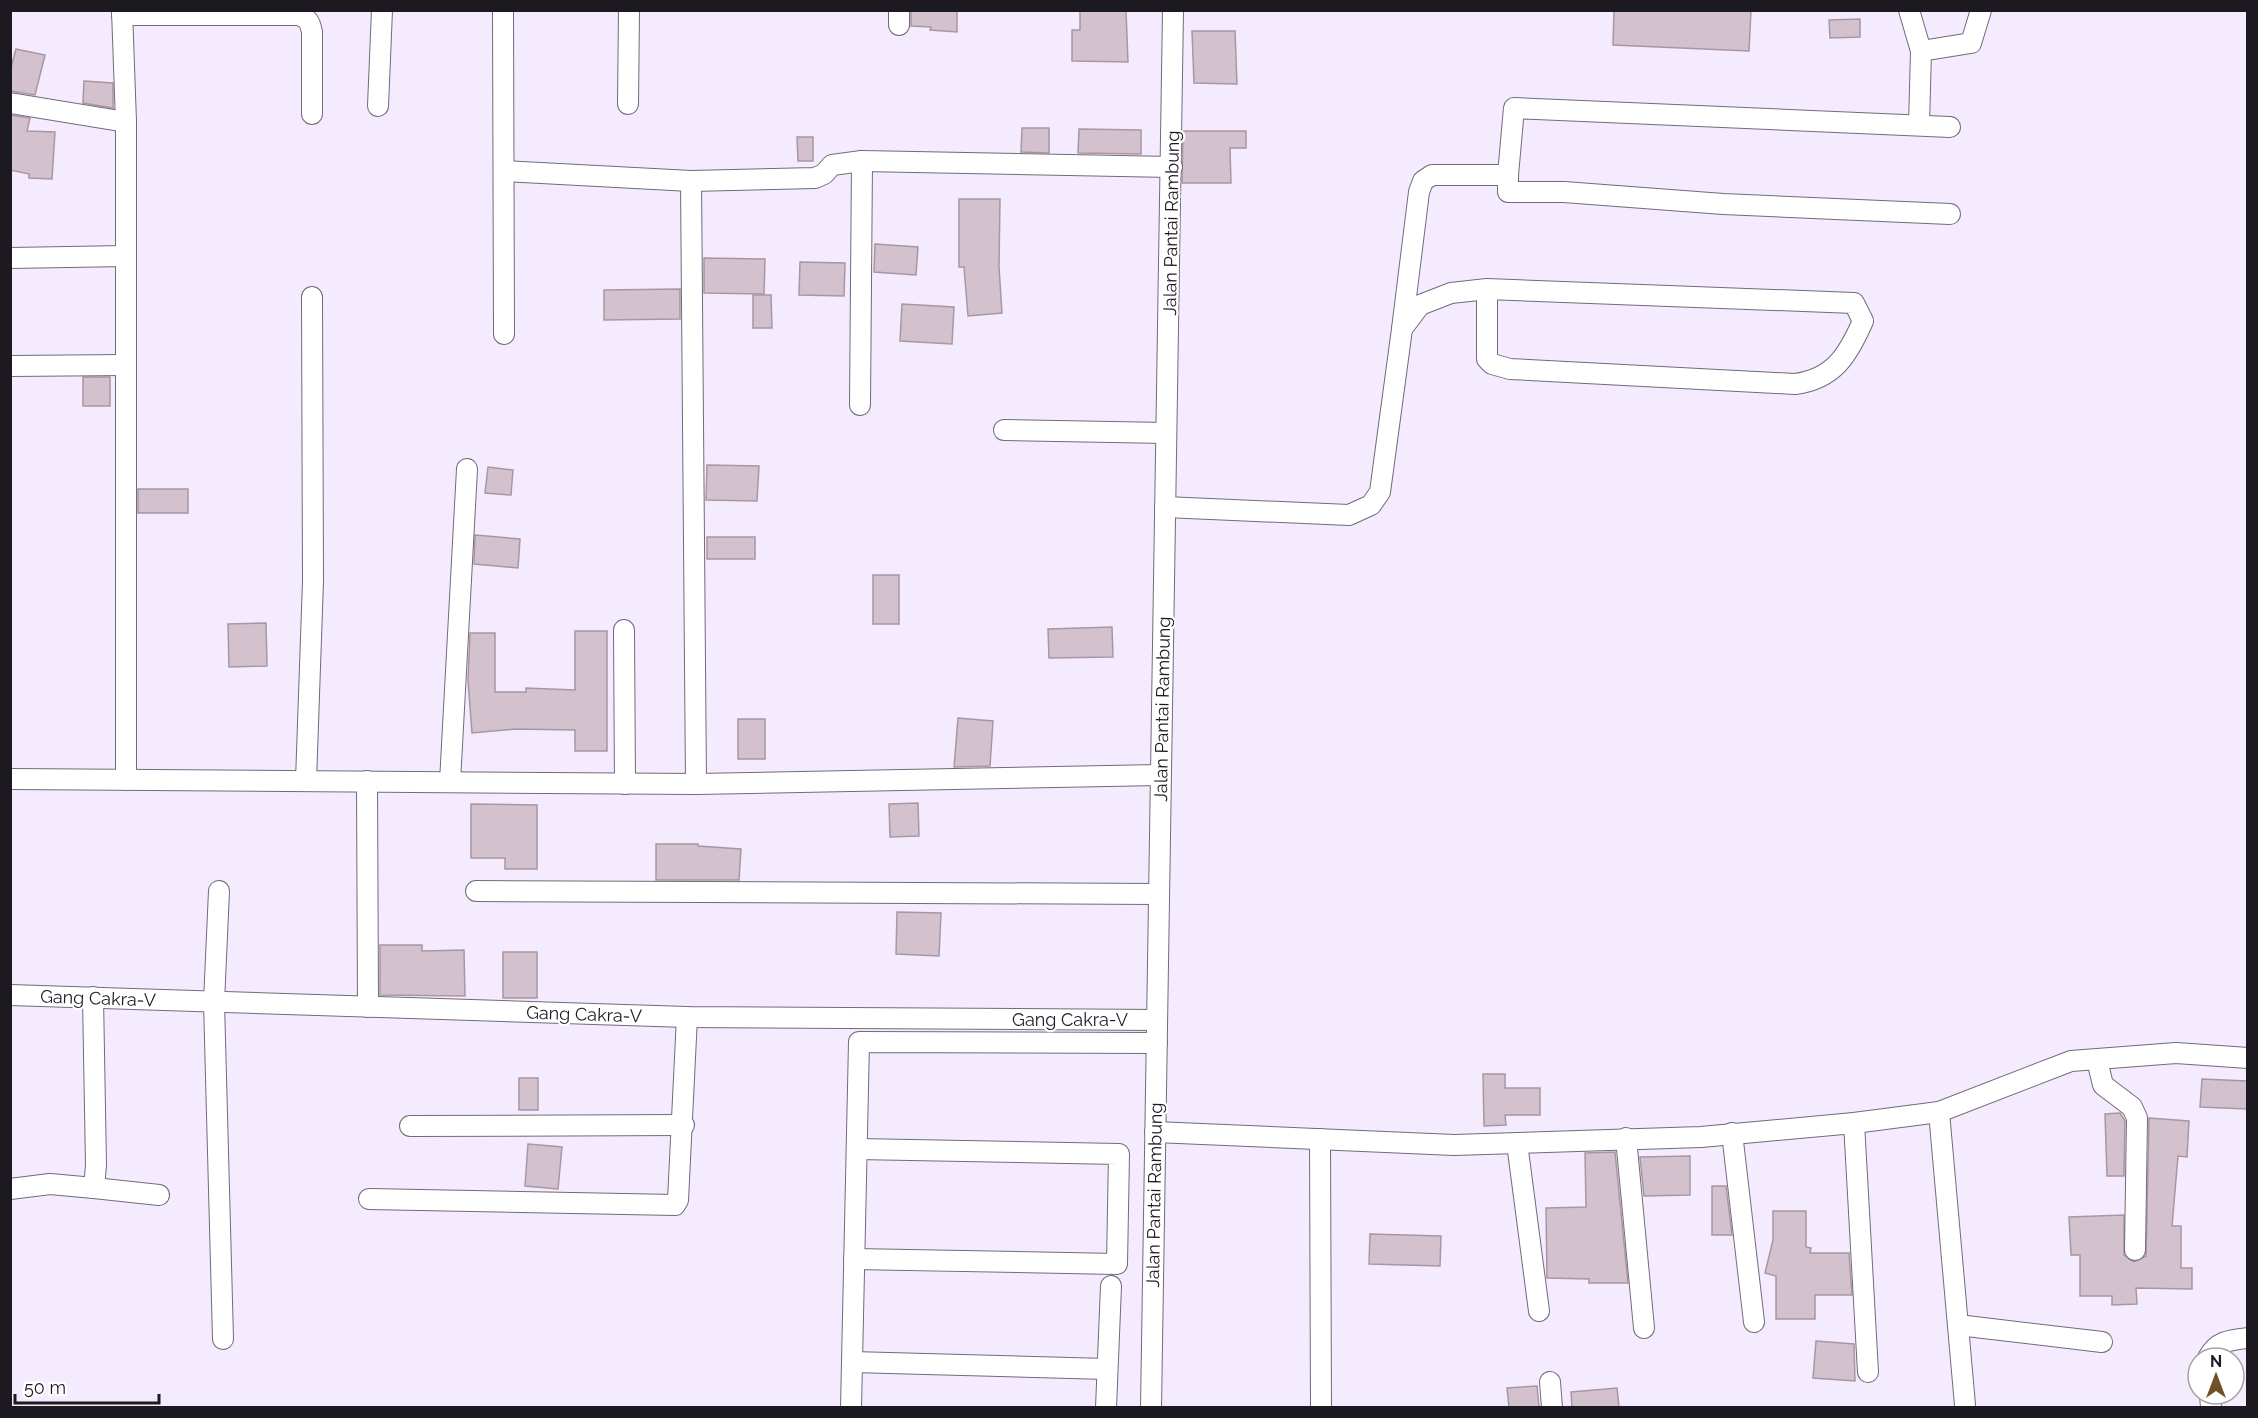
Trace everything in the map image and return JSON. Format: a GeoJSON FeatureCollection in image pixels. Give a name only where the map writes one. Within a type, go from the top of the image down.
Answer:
{"type":"FeatureCollection","features":[{"type":"Feature","properties":{"kind":"street"},"geometry":{"type":"LineString","coordinates":[[378,106],[382,10]]}},
{"type":"Feature","properties":{"kind":"street"},"geometry":{"type":"LineString","coordinates":[[503,10],[506,171],[504,334]]}},
{"type":"Feature","properties":{"kind":"street"},"geometry":{"type":"LineString","coordinates":[[628,104],[629,10]]}},
{"type":"Feature","properties":{"kind":"street","name":"Jalan Pantai Rambung"},"geometry":{"type":"LineString","coordinates":[[1151,1407],[1173,10]]}},
{"type":"Feature","properties":{"kind":"street"},"geometry":{"type":"LineString","coordinates":[[1909,10],[1921,51],[1919,125]]}},
{"type":"Feature","properties":{"kind":"street"},"geometry":{"type":"LineString","coordinates":[[1921,51],[1971,43],[1981,10]]}},
{"type":"Feature","properties":{"kind":"street"},"geometry":{"type":"LineString","coordinates":[[126,780],[126,122],[122,13],[298,15],[304,17],[309,21],[312,32],[312,114]]}},
{"type":"Feature","properties":{"kind":"street"},"geometry":{"type":"LineString","coordinates":[[10,103],[126,122]]}},
{"type":"Feature","properties":{"kind":"street"},"geometry":{"type":"LineString","coordinates":[[1950,127],[1514,108],[1508,175],[1508,192],[1564,192],[1723,204],[1950,214]]}},
{"type":"Feature","properties":{"kind":"street"},"geometry":{"type":"LineString","coordinates":[[506,171],[691,181],[815,178],[824,174],[832,165],[862,161],[1172,167]]}},
{"type":"Feature","properties":{"kind":"street"},"geometry":{"type":"LineString","coordinates":[[860,405],[862,161]]}},
{"type":"Feature","properties":{"kind":"street"},"geometry":{"type":"LineString","coordinates":[[1165,507],[1349,515],[1371,505],[1380,492],[1412,241],[1423,181],[1432,175],[1445,174],[1508,175]]}},
{"type":"Feature","properties":{"kind":"street"},"geometry":{"type":"LineString","coordinates":[[691,181],[696,784]]}},
{"type":"Feature","properties":{"kind":"street"},"geometry":{"type":"LineString","coordinates":[[10,258],[126,256]]}},
{"type":"Feature","properties":{"kind":"street"},"geometry":{"type":"LineString","coordinates":[[1402,329],[1420,305],[1451,293],[1487,289],[1854,303],[1863,321],[1850,349],[1827,374],[1815,382],[1795,384],[1510,369],[1492,364],[1487,359],[1487,289]]}},
{"type":"Feature","properties":{"kind":"street"},"geometry":{"type":"LineString","coordinates":[[306,781],[312,581],[312,297]]}},
{"type":"Feature","properties":{"kind":"street"},"geometry":{"type":"LineString","coordinates":[[10,366],[126,365]]}},
{"type":"Feature","properties":{"kind":"street"},"geometry":{"type":"LineString","coordinates":[[1004,430],[1166,433]]}},
{"type":"Feature","properties":{"kind":"street"},"geometry":{"type":"LineString","coordinates":[[450,782],[467,469]]}},
{"type":"Feature","properties":{"kind":"street"},"geometry":{"type":"LineString","coordinates":[[624,630],[625,784]]}},
{"type":"Feature","properties":{"kind":"street"},"geometry":{"type":"LineString","coordinates":[[10,779],[696,784],[1160,775]]}},
{"type":"Feature","properties":{"kind":"street"},"geometry":{"type":"LineString","coordinates":[[367,782],[368,1007]]}},
{"type":"Feature","properties":{"kind":"street"},"geometry":{"type":"LineString","coordinates":[[219,891],[214,1002],[223,1339]]}},
{"type":"Feature","properties":{"kind":"street"},"geometry":{"type":"LineString","coordinates":[[476,891],[1160,894]]}},
{"type":"Feature","properties":{"kind":"street","name":"Gang Cakra-V"},"geometry":{"type":"LineString","coordinates":[[10,995],[687,1017],[1157,1020]]}},
{"type":"Feature","properties":{"kind":"street"},"geometry":{"type":"LineString","coordinates":[[93,997],[96,1165],[94,1188]]}},
{"type":"Feature","properties":{"kind":"street"},"geometry":{"type":"LineString","coordinates":[[369,1199],[675,1205],[678,1200],[684,1125],[687,1017]]}},
{"type":"Feature","properties":{"kind":"street"},"geometry":{"type":"LineString","coordinates":[[851,1407],[859,1042],[1157,1043]]}},
{"type":"Feature","properties":{"kind":"street"},"geometry":{"type":"LineString","coordinates":[[1155,1132],[1454,1145],[1701,1137],[1854,1123],[1938,1112],[2071,1061],[2176,1053],[2247,1058]]}},
{"type":"Feature","properties":{"kind":"street"},"geometry":{"type":"LineString","coordinates":[[2097,1060],[2103,1085],[2132,1107],[2137,1118],[2135,1250]]}},
{"type":"Feature","properties":{"kind":"street"},"geometry":{"type":"LineString","coordinates":[[1938,1112],[1965,1405]]}},
{"type":"Feature","properties":{"kind":"street"},"geometry":{"type":"LineString","coordinates":[[1854,1123],[1868,1372]]}},
{"type":"Feature","properties":{"kind":"street"},"geometry":{"type":"LineString","coordinates":[[410,1126],[684,1125]]}},
{"type":"Feature","properties":{"kind":"street"},"geometry":{"type":"LineString","coordinates":[[1732,1133],[1754,1322]]}},
{"type":"Feature","properties":{"kind":"street"},"geometry":{"type":"LineString","coordinates":[[1626,1138],[1644,1328]]}},
{"type":"Feature","properties":{"kind":"street"},"geometry":{"type":"LineString","coordinates":[[1320,1139],[1321,1407]]}},
{"type":"Feature","properties":{"kind":"street"},"geometry":{"type":"LineString","coordinates":[[1517,1143],[1539,1311]]}},
{"type":"Feature","properties":{"kind":"street"},"geometry":{"type":"LineString","coordinates":[[854,1258],[1117,1264],[1119,1154],[857,1149]]}},
{"type":"Feature","properties":{"kind":"street"},"geometry":{"type":"LineString","coordinates":[[10,1189],[50,1184],[159,1195]]}},
{"type":"Feature","properties":{"kind":"street"},"geometry":{"type":"LineString","coordinates":[[1106,1407],[1111,1286]]}},
{"type":"Feature","properties":{"kind":"street"},"geometry":{"type":"LineString","coordinates":[[1958,1325],[2102,1342]]}},
{"type":"Feature","properties":{"kind":"street"},"geometry":{"type":"LineString","coordinates":[[2216,1346],[2228,1340],[2247,1338]]}},
{"type":"Feature","properties":{"kind":"street"},"geometry":{"type":"LineString","coordinates":[[852,1362],[1107,1369]]}},
{"type":"Feature","properties":{"kind":"street"},"geometry":{"type":"LineString","coordinates":[[1550,1382],[1552,1407]]}},
{"type":"Feature","properties":{"kind":"building"},"geometry":{"type":"Polygon","coordinates":[[[911,10],[957,10],[957,32],[911,26],[911,10]]]}},
{"type":"Feature","properties":{"kind":"building"},"geometry":{"type":"Polygon","coordinates":[[[1080,10],[1126,10],[1128,62],[1072,61],[1072,30],[1080,30],[1080,10]]]}},
{"type":"Feature","properties":{"kind":"building"},"geometry":{"type":"Polygon","coordinates":[[[1614,10],[1751,10],[1749,51],[1613,45],[1614,10]]]}},
{"type":"Feature","properties":{"kind":"building"},"geometry":{"type":"Polygon","coordinates":[[[1860,19],[1860,37],[1830,38],[1829,20],[1860,19]]]}},
{"type":"Feature","properties":{"kind":"building"},"geometry":{"type":"Polygon","coordinates":[[[1192,31],[1235,31],[1237,84],[1194,83],[1192,31]]]}},
{"type":"Feature","properties":{"kind":"building"},"geometry":{"type":"Polygon","coordinates":[[[16,49],[45,55],[35,95],[10,91],[10,71],[16,49]]]}},
{"type":"Feature","properties":{"kind":"building"},"geometry":{"type":"Polygon","coordinates":[[[84,81],[113,83],[113,108],[83,103],[84,81]]]}},
{"type":"Feature","properties":{"kind":"building"},"geometry":{"type":"Polygon","coordinates":[[[10,115],[30,118],[27,131],[55,132],[52,179],[29,178],[29,174],[10,170],[10,115]]]}},
{"type":"Feature","properties":{"kind":"building"},"geometry":{"type":"Polygon","coordinates":[[[1022,128],[1049,128],[1049,153],[1021,152],[1022,128]]]}},
{"type":"Feature","properties":{"kind":"building"},"geometry":{"type":"Polygon","coordinates":[[[1079,129],[1141,130],[1141,154],[1078,153],[1079,129]]]}},
{"type":"Feature","properties":{"kind":"building"},"geometry":{"type":"Polygon","coordinates":[[[1183,131],[1246,131],[1246,148],[1230,148],[1231,183],[1182,183],[1183,131]]]}},
{"type":"Feature","properties":{"kind":"building"},"geometry":{"type":"Polygon","coordinates":[[[797,137],[813,137],[813,161],[798,161],[797,137]]]}},
{"type":"Feature","properties":{"kind":"building"},"geometry":{"type":"Polygon","coordinates":[[[959,199],[1000,199],[999,267],[1002,313],[968,316],[964,267],[959,267],[959,199]]]}},
{"type":"Feature","properties":{"kind":"building"},"geometry":{"type":"Polygon","coordinates":[[[875,244],[918,247],[916,275],[874,272],[875,244]]]}},
{"type":"Feature","properties":{"kind":"building"},"geometry":{"type":"Polygon","coordinates":[[[704,258],[765,259],[764,294],[704,293],[704,258]]]}},
{"type":"Feature","properties":{"kind":"building"},"geometry":{"type":"Polygon","coordinates":[[[800,262],[845,263],[844,296],[799,295],[800,262]]]}},
{"type":"Feature","properties":{"kind":"building"},"geometry":{"type":"Polygon","coordinates":[[[680,289],[680,319],[604,320],[604,290],[680,289]]]}},
{"type":"Feature","properties":{"kind":"building"},"geometry":{"type":"Polygon","coordinates":[[[753,295],[771,295],[772,328],[753,328],[753,295]]]}},
{"type":"Feature","properties":{"kind":"building"},"geometry":{"type":"Polygon","coordinates":[[[902,304],[954,307],[952,344],[900,341],[902,304]]]}},
{"type":"Feature","properties":{"kind":"building"},"geometry":{"type":"Polygon","coordinates":[[[83,377],[110,377],[110,406],[83,406],[83,377]]]}},
{"type":"Feature","properties":{"kind":"building"},"geometry":{"type":"Polygon","coordinates":[[[707,465],[759,466],[757,501],[706,500],[707,465]]]}},
{"type":"Feature","properties":{"kind":"building"},"geometry":{"type":"Polygon","coordinates":[[[488,467],[513,470],[511,495],[485,493],[488,467]]]}},
{"type":"Feature","properties":{"kind":"building"},"geometry":{"type":"Polygon","coordinates":[[[138,489],[188,489],[188,513],[138,513],[138,489]]]}},
{"type":"Feature","properties":{"kind":"building"},"geometry":{"type":"Polygon","coordinates":[[[475,535],[520,539],[518,568],[474,564],[475,535]]]}},
{"type":"Feature","properties":{"kind":"building"},"geometry":{"type":"Polygon","coordinates":[[[707,537],[755,537],[755,559],[707,559],[707,537]]]}},
{"type":"Feature","properties":{"kind":"building"},"geometry":{"type":"Polygon","coordinates":[[[873,575],[899,575],[899,624],[873,624],[873,575]]]}},
{"type":"Feature","properties":{"kind":"building"},"geometry":{"type":"Polygon","coordinates":[[[266,623],[267,666],[229,667],[228,624],[266,623]]]}},
{"type":"Feature","properties":{"kind":"building"},"geometry":{"type":"Polygon","coordinates":[[[1112,627],[1113,657],[1049,658],[1048,629],[1112,627]]]}},
{"type":"Feature","properties":{"kind":"building"},"geometry":{"type":"Polygon","coordinates":[[[575,631],[607,631],[607,751],[575,751],[575,730],[516,729],[472,733],[468,681],[470,633],[495,633],[495,692],[526,692],[526,688],[575,690],[575,631]]]}},
{"type":"Feature","properties":{"kind":"building"},"geometry":{"type":"Polygon","coordinates":[[[958,718],[993,721],[990,766],[954,767],[958,718]]]}},
{"type":"Feature","properties":{"kind":"building"},"geometry":{"type":"Polygon","coordinates":[[[738,719],[765,719],[765,759],[738,759],[738,719]]]}},
{"type":"Feature","properties":{"kind":"building"},"geometry":{"type":"Polygon","coordinates":[[[918,803],[919,836],[890,837],[889,804],[918,803]]]}},
{"type":"Feature","properties":{"kind":"building"},"geometry":{"type":"Polygon","coordinates":[[[471,804],[537,805],[537,869],[505,869],[505,858],[471,858],[471,804]]]}},
{"type":"Feature","properties":{"kind":"building"},"geometry":{"type":"Polygon","coordinates":[[[656,844],[698,844],[698,846],[741,849],[739,880],[656,880],[656,844]]]}},
{"type":"Feature","properties":{"kind":"building"},"geometry":{"type":"Polygon","coordinates":[[[897,912],[941,913],[939,956],[896,954],[897,912]]]}},
{"type":"Feature","properties":{"kind":"building"},"geometry":{"type":"Polygon","coordinates":[[[380,945],[422,945],[422,951],[464,950],[465,996],[380,995],[380,945]]]}},
{"type":"Feature","properties":{"kind":"building"},"geometry":{"type":"Polygon","coordinates":[[[503,952],[537,952],[537,998],[503,998],[503,952]]]}},
{"type":"Feature","properties":{"kind":"building"},"geometry":{"type":"Polygon","coordinates":[[[1483,1074],[1505,1074],[1505,1088],[1540,1088],[1540,1115],[1505,1115],[1506,1125],[1484,1126],[1483,1074]]]}},
{"type":"Feature","properties":{"kind":"building"},"geometry":{"type":"Polygon","coordinates":[[[519,1078],[538,1078],[538,1110],[519,1110],[519,1078]]]}},
{"type":"Feature","properties":{"kind":"building"},"geometry":{"type":"Polygon","coordinates":[[[2202,1079],[2247,1081],[2247,1109],[2200,1107],[2202,1079]]]}},
{"type":"Feature","properties":{"kind":"building"},"geometry":{"type":"Polygon","coordinates":[[[2120,1113],[2125,1121],[2124,1176],[2107,1176],[2105,1114],[2120,1113]]]}},
{"type":"Feature","properties":{"kind":"building"},"geometry":{"type":"Polygon","coordinates":[[[2149,1118],[2189,1121],[2187,1157],[2178,1156],[2172,1226],[2181,1226],[2181,1268],[2192,1268],[2192,1289],[2136,1288],[2137,1304],[2112,1305],[2112,1296],[2080,1296],[2080,1255],[2071,1255],[2069,1217],[2124,1215],[2124,1255],[2134,1262],[2146,1256],[2149,1118]]]}},
{"type":"Feature","properties":{"kind":"building"},"geometry":{"type":"Polygon","coordinates":[[[528,1144],[562,1147],[558,1189],[525,1186],[528,1144]]]}},
{"type":"Feature","properties":{"kind":"building"},"geometry":{"type":"Polygon","coordinates":[[[1615,1152],[1628,1283],[1589,1283],[1589,1279],[1547,1278],[1546,1208],[1586,1207],[1585,1153],[1615,1152]]]}},
{"type":"Feature","properties":{"kind":"building"},"geometry":{"type":"Polygon","coordinates":[[[1690,1156],[1690,1195],[1644,1196],[1640,1157],[1690,1156]]]}},
{"type":"Feature","properties":{"kind":"building"},"geometry":{"type":"Polygon","coordinates":[[[1712,1186],[1726,1186],[1732,1235],[1712,1235],[1712,1186]]]}},
{"type":"Feature","properties":{"kind":"building"},"geometry":{"type":"Polygon","coordinates":[[[1773,1211],[1806,1211],[1806,1247],[1811,1248],[1810,1253],[1849,1253],[1852,1295],[1815,1295],[1815,1319],[1776,1319],[1776,1276],[1765,1273],[1773,1240],[1773,1211]]]}},
{"type":"Feature","properties":{"kind":"building"},"geometry":{"type":"Polygon","coordinates":[[[1370,1234],[1441,1236],[1440,1266],[1369,1264],[1370,1234]]]}},
{"type":"Feature","properties":{"kind":"building"},"geometry":{"type":"Polygon","coordinates":[[[1816,1341],[1854,1344],[1855,1381],[1813,1378],[1816,1341]]]}},
{"type":"Feature","properties":{"kind":"building"},"geometry":{"type":"Polygon","coordinates":[[[1537,1386],[1539,1407],[1509,1407],[1507,1388],[1537,1386]]]}},
{"type":"Feature","properties":{"kind":"building"},"geometry":{"type":"Polygon","coordinates":[[[1617,1388],[1619,1407],[1572,1407],[1571,1392],[1617,1388]]]}}]}
